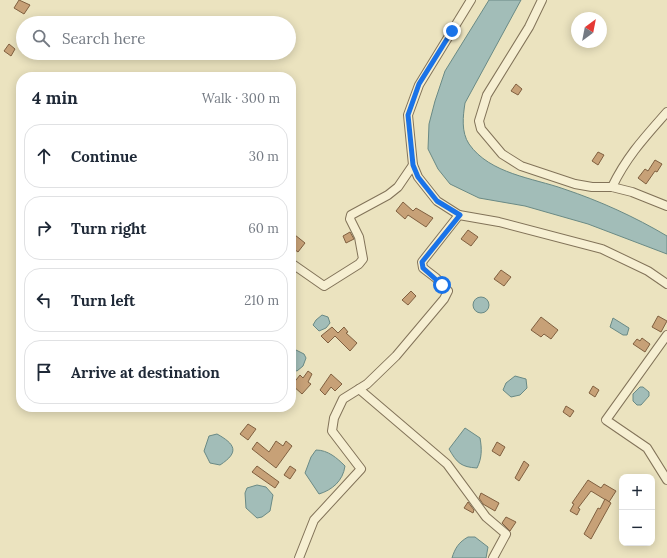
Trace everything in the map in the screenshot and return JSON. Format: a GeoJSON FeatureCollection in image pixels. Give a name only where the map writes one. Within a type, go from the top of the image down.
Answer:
{"type":"FeatureCollection","features":[{"type":"Feature","properties":{"kind":"street"},"geometry":{"type":"LineString","coordinates":[[471,0],[419,84],[408,115],[413,165],[418,177],[437,201],[460,215],[499,222],[602,249],[648,271],[667,284]]}},
{"type":"Feature","properties":{"kind":"street"},"geometry":{"type":"LineString","coordinates":[[542,0],[529,27],[488,95],[479,121],[482,129],[502,154],[521,166],[575,184],[612,188],[639,194],[667,206]]}},
{"type":"Feature","properties":{"kind":"street"},"geometry":{"type":"LineString","coordinates":[[612,188],[621,169],[634,149],[667,112]]}},
{"type":"Feature","properties":{"kind":"street"},"geometry":{"type":"LineString","coordinates":[[296,266],[324,286],[359,264],[363,259],[359,237],[350,218],[351,215],[398,187],[413,165]]}},
{"type":"Feature","properties":{"kind":"street"},"geometry":{"type":"LineString","coordinates":[[299,558],[314,520],[361,469],[332,431],[334,418],[343,399],[367,384],[396,356],[444,299],[448,291],[436,278],[423,268],[422,262],[460,215]]}},
{"type":"Feature","properties":{"kind":"street"},"geometry":{"type":"LineString","coordinates":[[667,335],[606,420],[647,448],[667,480]]}},
{"type":"Feature","properties":{"kind":"street"},"geometry":{"type":"LineString","coordinates":[[359,389],[448,464],[486,517],[506,534],[493,558]]}},
{"type":"Feature","properties":{"kind":"water"},"geometry":{"type":"Polygon","coordinates":[[[489,0],[521,0],[465,103],[463,119],[466,139],[469,144],[478,154],[500,169],[591,199],[655,229],[667,236],[667,254],[588,224],[525,206],[479,198],[450,184],[438,169],[428,149],[429,124],[435,101],[445,71],[489,0]]]}},
{"type":"Feature","properties":{"kind":"water"},"geometry":{"type":"Polygon","coordinates":[[[481,297],[487,299],[489,305],[487,311],[481,313],[475,311],[473,305],[475,299],[481,297]]]}},
{"type":"Feature","properties":{"kind":"water"},"geometry":{"type":"Polygon","coordinates":[[[322,315],[328,317],[330,323],[326,328],[319,331],[313,325],[322,315]]]}},
{"type":"Feature","properties":{"kind":"water"},"geometry":{"type":"Polygon","coordinates":[[[613,318],[629,328],[627,335],[623,335],[610,327],[613,318]]]}},
{"type":"Feature","properties":{"kind":"water"},"geometry":{"type":"Polygon","coordinates":[[[296,350],[304,354],[306,358],[303,366],[297,371],[296,350]]]}},
{"type":"Feature","properties":{"kind":"water"},"geometry":{"type":"Polygon","coordinates":[[[515,376],[526,379],[527,388],[520,395],[511,397],[503,390],[506,383],[515,376]]]}},
{"type":"Feature","properties":{"kind":"water"},"geometry":{"type":"Polygon","coordinates":[[[640,387],[643,387],[649,392],[649,396],[641,405],[637,405],[633,401],[633,394],[640,387]]]}},
{"type":"Feature","properties":{"kind":"water"},"geometry":{"type":"Polygon","coordinates":[[[465,428],[480,438],[481,453],[477,468],[467,467],[457,461],[449,449],[465,428]]]}},
{"type":"Feature","properties":{"kind":"water"},"geometry":{"type":"Polygon","coordinates":[[[217,434],[228,441],[233,448],[233,452],[230,456],[220,465],[210,463],[204,451],[209,436],[217,434]]]}},
{"type":"Feature","properties":{"kind":"water"},"geometry":{"type":"Polygon","coordinates":[[[316,450],[328,453],[345,466],[342,476],[336,484],[319,494],[305,473],[311,457],[316,450]]]}},
{"type":"Feature","properties":{"kind":"water"},"geometry":{"type":"Polygon","coordinates":[[[257,485],[266,487],[273,495],[270,511],[262,517],[257,518],[246,508],[245,493],[247,488],[257,485]]]}},
{"type":"Feature","properties":{"kind":"water"},"geometry":{"type":"Polygon","coordinates":[[[468,537],[475,537],[488,547],[486,558],[452,558],[454,551],[462,541],[468,537]]]}},
{"type":"Feature","properties":{"kind":"building"},"geometry":{"type":"Polygon","coordinates":[[[19,0],[30,5],[24,14],[14,8],[19,0]]]}},
{"type":"Feature","properties":{"kind":"building"},"geometry":{"type":"Polygon","coordinates":[[[9,44],[15,49],[11,56],[4,51],[9,44]]]}},
{"type":"Feature","properties":{"kind":"building"},"geometry":{"type":"Polygon","coordinates":[[[516,84],[522,89],[518,95],[511,91],[516,84]]]}},
{"type":"Feature","properties":{"kind":"building"},"geometry":{"type":"Polygon","coordinates":[[[598,152],[604,155],[598,165],[592,161],[598,152]]]}},
{"type":"Feature","properties":{"kind":"building"},"geometry":{"type":"Polygon","coordinates":[[[655,160],[662,164],[646,184],[638,178],[645,169],[648,171],[655,160]]]}},
{"type":"Feature","properties":{"kind":"building"},"geometry":{"type":"Polygon","coordinates":[[[403,202],[413,211],[416,208],[433,218],[426,227],[408,215],[405,219],[396,211],[403,202]]]}},
{"type":"Feature","properties":{"kind":"building"},"geometry":{"type":"Polygon","coordinates":[[[468,230],[478,237],[471,246],[461,239],[468,230]]]}},
{"type":"Feature","properties":{"kind":"building"},"geometry":{"type":"Polygon","coordinates":[[[350,232],[354,239],[346,243],[343,236],[350,232]]]}},
{"type":"Feature","properties":{"kind":"building"},"geometry":{"type":"Polygon","coordinates":[[[296,236],[305,243],[298,252],[296,251],[296,236]]]}},
{"type":"Feature","properties":{"kind":"building"},"geometry":{"type":"Polygon","coordinates":[[[501,270],[511,277],[504,286],[494,279],[501,270]]]}},
{"type":"Feature","properties":{"kind":"building"},"geometry":{"type":"Polygon","coordinates":[[[411,291],[416,296],[408,305],[402,300],[411,291]]]}},
{"type":"Feature","properties":{"kind":"building"},"geometry":{"type":"Polygon","coordinates":[[[658,316],[667,321],[661,332],[652,327],[658,316]]]}},
{"type":"Feature","properties":{"kind":"building"},"geometry":{"type":"Polygon","coordinates":[[[541,317],[558,330],[551,339],[544,334],[541,337],[531,330],[541,317]]]}},
{"type":"Feature","properties":{"kind":"building"},"geometry":{"type":"Polygon","coordinates":[[[332,327],[338,333],[344,327],[348,332],[346,333],[357,343],[350,351],[335,336],[328,343],[321,336],[332,327]]]}},
{"type":"Feature","properties":{"kind":"building"},"geometry":{"type":"Polygon","coordinates":[[[642,338],[650,344],[645,352],[633,344],[637,339],[640,341],[642,338]]]}},
{"type":"Feature","properties":{"kind":"building"},"geometry":{"type":"Polygon","coordinates":[[[308,371],[312,374],[308,382],[311,384],[302,394],[296,389],[296,380],[300,375],[303,378],[308,371]]]}},
{"type":"Feature","properties":{"kind":"building"},"geometry":{"type":"Polygon","coordinates":[[[331,374],[342,384],[335,391],[331,387],[325,395],[320,390],[331,374]]]}},
{"type":"Feature","properties":{"kind":"building"},"geometry":{"type":"Polygon","coordinates":[[[593,386],[599,390],[595,397],[589,393],[593,386]]]}},
{"type":"Feature","properties":{"kind":"building"},"geometry":{"type":"Polygon","coordinates":[[[566,406],[574,411],[570,417],[563,412],[566,406]]]}},
{"type":"Feature","properties":{"kind":"building"},"geometry":{"type":"Polygon","coordinates":[[[248,424],[256,429],[248,440],[240,434],[248,424]]]}},
{"type":"Feature","properties":{"kind":"building"},"geometry":{"type":"Polygon","coordinates":[[[276,441],[283,446],[286,441],[292,446],[276,468],[252,449],[257,442],[269,452],[276,441]]]}},
{"type":"Feature","properties":{"kind":"building"},"geometry":{"type":"Polygon","coordinates":[[[497,442],[505,447],[500,456],[492,451],[497,442]]]}},
{"type":"Feature","properties":{"kind":"building"},"geometry":{"type":"Polygon","coordinates":[[[524,461],[529,465],[519,481],[515,478],[524,461]]]}},
{"type":"Feature","properties":{"kind":"building"},"geometry":{"type":"Polygon","coordinates":[[[257,466],[279,482],[275,488],[252,472],[257,466]]]}},
{"type":"Feature","properties":{"kind":"building"},"geometry":{"type":"Polygon","coordinates":[[[290,466],[296,470],[290,479],[284,475],[290,466]]]}},
{"type":"Feature","properties":{"kind":"building"},"geometry":{"type":"Polygon","coordinates":[[[588,480],[601,488],[604,484],[616,491],[609,502],[591,491],[578,508],[580,509],[577,515],[570,511],[574,504],[572,503],[588,480]]]}},
{"type":"Feature","properties":{"kind":"building"},"geometry":{"type":"Polygon","coordinates":[[[481,493],[499,503],[495,511],[483,504],[479,498],[481,493]]]}},
{"type":"Feature","properties":{"kind":"building"},"geometry":{"type":"Polygon","coordinates":[[[605,499],[611,503],[591,539],[584,534],[598,508],[600,509],[605,499]]]}},
{"type":"Feature","properties":{"kind":"building"},"geometry":{"type":"Polygon","coordinates":[[[468,502],[474,510],[473,513],[464,508],[468,502]]]}},
{"type":"Feature","properties":{"kind":"building"},"geometry":{"type":"Polygon","coordinates":[[[506,517],[516,522],[510,531],[502,523],[506,517]]]}},
{"type":"Feature","properties":{"kind":"route"},"geometry":{"type":"LineString","coordinates":[[442,285],[436,278],[423,268],[422,262],[460,215],[437,201],[418,177],[413,165],[408,115],[419,84],[452,31]]}}]}
